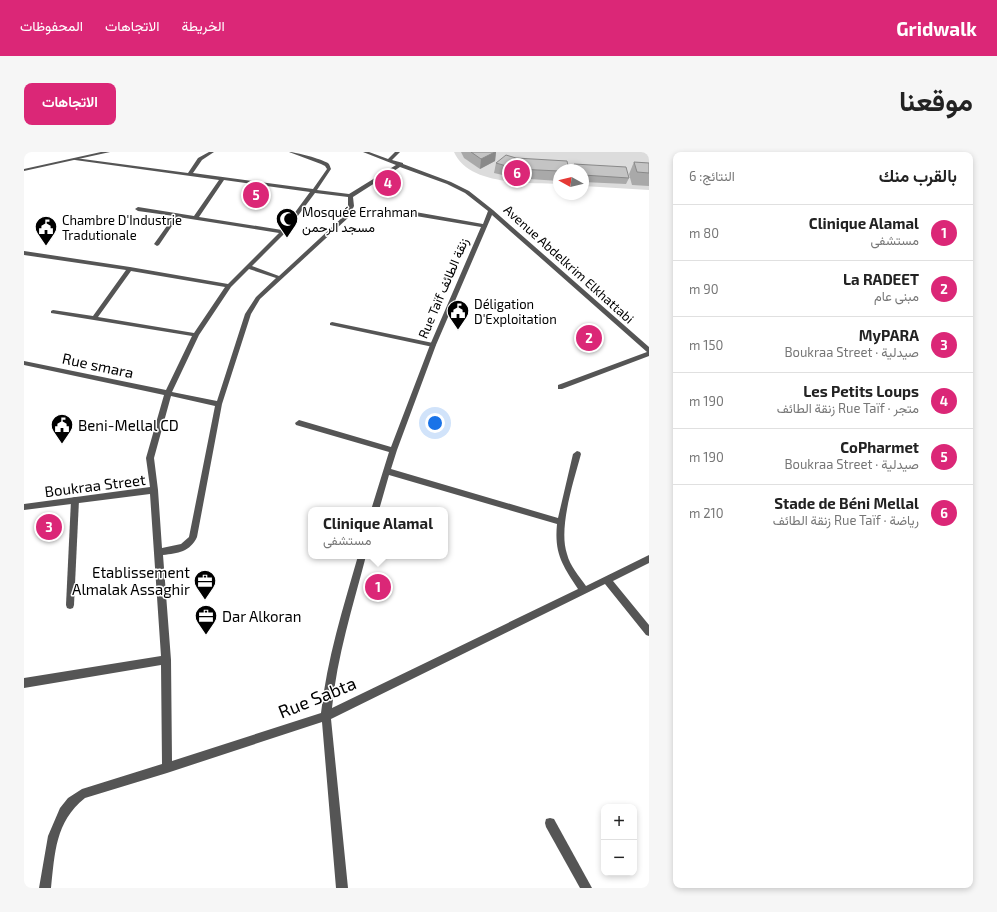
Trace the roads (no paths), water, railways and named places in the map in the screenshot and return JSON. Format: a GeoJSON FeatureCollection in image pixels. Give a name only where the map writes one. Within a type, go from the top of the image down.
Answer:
{"type":"FeatureCollection","features":[{"type":"Feature","properties":{"kind":"street"},"geometry":{"type":"LineString","coordinates":[[24,170],[108,152]]}},
{"type":"Feature","properties":{"kind":"street"},"geometry":{"type":"LineString","coordinates":[[189,175],[200,159],[212,152]]}},
{"type":"Feature","properties":{"kind":"street","name":"Boukraa Street"},"geometry":{"type":"LineString","coordinates":[[24,507],[154,490],[150,458],[168,393],[196,335],[229,286],[283,232],[314,191],[329,167],[323,162],[294,152]]}},
{"type":"Feature","properties":{"kind":"street"},"geometry":{"type":"LineString","coordinates":[[365,152],[400,164],[459,188],[491,211]]}},
{"type":"Feature","properties":{"kind":"street"},"geometry":{"type":"LineString","coordinates":[[389,160],[398,152]]}},
{"type":"Feature","properties":{"kind":"street"},"geometry":{"type":"LineString","coordinates":[[75,159],[350,196],[400,164]]}},
{"type":"Feature","properties":{"kind":"street"},"geometry":{"type":"LineString","coordinates":[[196,218],[222,179]]}},
{"type":"Feature","properties":{"kind":"street"},"geometry":{"type":"LineString","coordinates":[[160,552],[181,547],[191,542],[197,525],[219,404],[248,314],[258,298],[347,216],[351,206],[350,196]]}},
{"type":"Feature","properties":{"kind":"street"},"geometry":{"type":"LineString","coordinates":[[138,209],[283,232]]}},
{"type":"Feature","properties":{"kind":"street","name":"Rue Taïf زنقة الطائف"},"geometry":{"type":"LineString","coordinates":[[376,507],[393,450],[433,345],[491,211]]}},
{"type":"Feature","properties":{"kind":"street","name":"Avenue Abdelkrim Elkhattabi"},"geometry":{"type":"LineString","coordinates":[[491,211],[649,352]]}},
{"type":"Feature","properties":{"kind":"street"},"geometry":{"type":"LineString","coordinates":[[404,212],[484,226]]}},
{"type":"Feature","properties":{"kind":"street"},"geometry":{"type":"LineString","coordinates":[[157,244],[177,215]]}},
{"type":"Feature","properties":{"kind":"street"},"geometry":{"type":"LineString","coordinates":[[24,253],[229,286]]}},
{"type":"Feature","properties":{"kind":"street"},"geometry":{"type":"LineString","coordinates":[[248,267],[280,278]]}},
{"type":"Feature","properties":{"kind":"street"},"geometry":{"type":"LineString","coordinates":[[94,319],[130,269]]}},
{"type":"Feature","properties":{"kind":"street"},"geometry":{"type":"LineString","coordinates":[[53,312],[196,335]]}},
{"type":"Feature","properties":{"kind":"street"},"geometry":{"type":"LineString","coordinates":[[332,324],[433,345]]}},
{"type":"Feature","properties":{"kind":"street"},"geometry":{"type":"LineString","coordinates":[[560,387],[649,352]]}},
{"type":"Feature","properties":{"kind":"street","name":"Rue smara"},"geometry":{"type":"LineString","coordinates":[[24,363],[219,404]]}},
{"type":"Feature","properties":{"kind":"street"},"geometry":{"type":"LineString","coordinates":[[299,423],[393,450]]}},
{"type":"Feature","properties":{"kind":"street"},"geometry":{"type":"LineString","coordinates":[[577,454],[561,522],[562,551],[569,568],[584,590]]}},
{"type":"Feature","properties":{"kind":"street"},"geometry":{"type":"LineString","coordinates":[[386,471],[561,522]]}},
{"type":"Feature","properties":{"kind":"street"},"geometry":{"type":"LineString","coordinates":[[154,490],[160,552],[166,660],[167,768]]}},
{"type":"Feature","properties":{"kind":"street"},"geometry":{"type":"LineString","coordinates":[[70,605],[75,500]]}},
{"type":"Feature","properties":{"kind":"street"},"geometry":{"type":"LineString","coordinates":[[342,888],[326,716],[329,687],[336,651],[361,559]]}},
{"type":"Feature","properties":{"kind":"street","name":"Rue Sabta"},"geometry":{"type":"LineString","coordinates":[[46,888],[51,847],[56,828],[65,809],[73,800],[91,790],[167,768],[326,716],[649,559]]}},
{"type":"Feature","properties":{"kind":"street"},"geometry":{"type":"LineString","coordinates":[[606,579],[649,632]]}},
{"type":"Feature","properties":{"kind":"street"},"geometry":{"type":"LineString","coordinates":[[25,684],[166,660]]}},
{"type":"Feature","properties":{"kind":"street"},"geometry":{"type":"LineString","coordinates":[[550,823],[586,888]]}},
{"type":"Feature","properties":{"kind":"place","name":"Stade de Béni Mellal"},"geometry":{"type":"Point","coordinates":[517,173]}},
{"type":"Feature","properties":{"kind":"place","name":"Les Petits Loups"},"geometry":{"type":"Point","coordinates":[388,183]}},
{"type":"Feature","properties":{"kind":"place","name":"CoPharmet"},"geometry":{"type":"Point","coordinates":[256,195]}},
{"type":"Feature","properties":{"kind":"place","name":"Mosquée Errahman مسجد الرحمن"},"geometry":{"type":"Point","coordinates":[287,238]}},
{"type":"Feature","properties":{"kind":"place","name":"Chambre D'Industrie Tradutionale"},"geometry":{"type":"Point","coordinates":[46,246]}},
{"type":"Feature","properties":{"kind":"place","name":"Déligation D'Exploitation"},"geometry":{"type":"Point","coordinates":[458,330]}},
{"type":"Feature","properties":{"kind":"place","name":"La RADEET"},"geometry":{"type":"Point","coordinates":[589,338]}},
{"type":"Feature","properties":{"kind":"place","name":"Beni-Mellal CD"},"geometry":{"type":"Point","coordinates":[62,444]}},
{"type":"Feature","properties":{"kind":"place","name":"MyPARA"},"geometry":{"type":"Point","coordinates":[49,527]}},
{"type":"Feature","properties":{"kind":"place","name":"Clinique Alamal"},"geometry":{"type":"Point","coordinates":[378,587]}},
{"type":"Feature","properties":{"kind":"place","name":"Etablissement Almalak Assaghir"},"geometry":{"type":"Point","coordinates":[205,600]}},
{"type":"Feature","properties":{"kind":"place","name":"Dar Alkoran"},"geometry":{"type":"Point","coordinates":[206,636]}}]}
